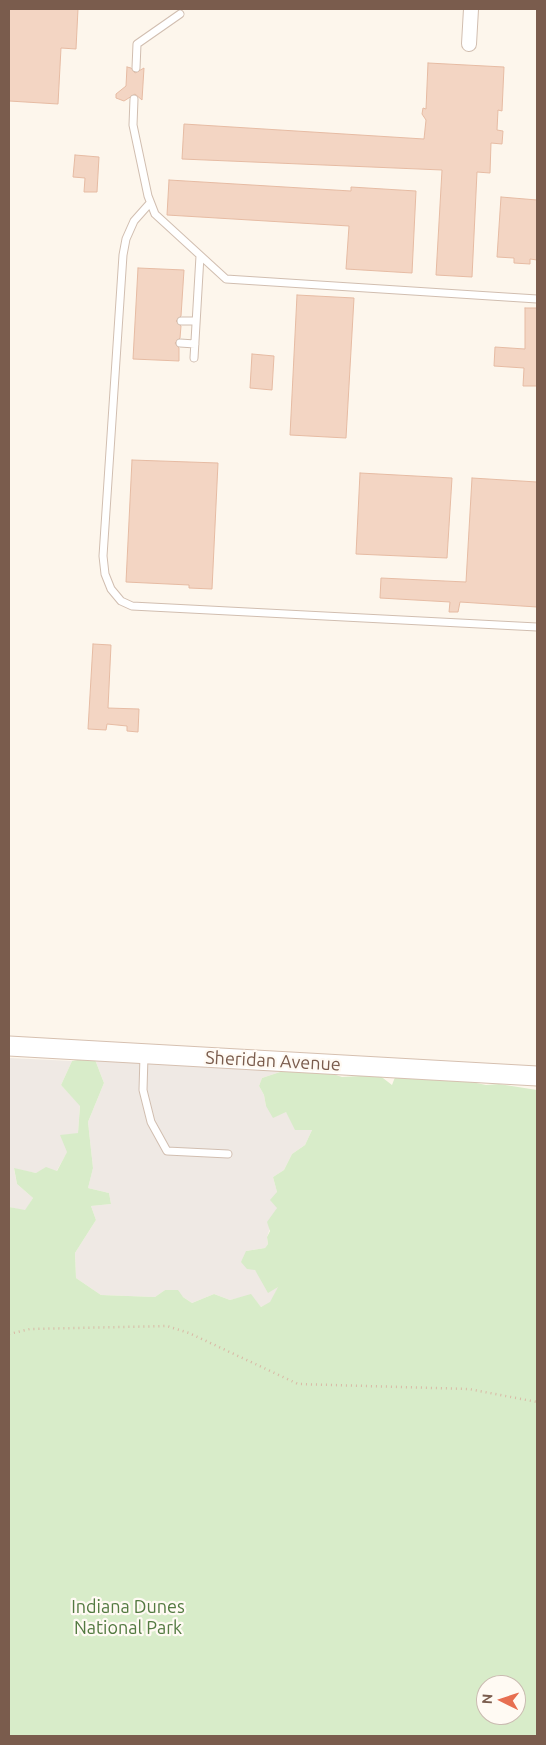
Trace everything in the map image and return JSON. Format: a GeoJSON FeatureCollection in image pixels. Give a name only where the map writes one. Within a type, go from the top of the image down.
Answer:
{"type":"FeatureCollection","features":[{"type":"Feature","properties":{"kind":"street"},"geometry":{"type":"LineString","coordinates":[[469,44],[471,9]]}},
{"type":"Feature","properties":{"kind":"street","name":"Sheridan Avenue"},"geometry":{"type":"LineString","coordinates":[[9,1046],[537,1076]]}},
{"type":"Feature","properties":{"kind":"lane"},"geometry":{"type":"LineString","coordinates":[[136,68],[137,44],[180,14]]}},
{"type":"Feature","properties":{"kind":"lane"},"geometry":{"type":"LineString","coordinates":[[134,100],[133,125],[150,203],[161,221],[226,279],[247,282],[537,299]]}},
{"type":"Feature","properties":{"kind":"lane"},"geometry":{"type":"LineString","coordinates":[[150,203],[134,222],[126,239],[123,255],[103,556],[104,574],[111,589],[121,601],[132,606],[537,627]]}},
{"type":"Feature","properties":{"kind":"lane"},"geometry":{"type":"LineString","coordinates":[[194,358],[200,256]]}},
{"type":"Feature","properties":{"kind":"lane"},"geometry":{"type":"LineString","coordinates":[[181,321],[196,321]]}},
{"type":"Feature","properties":{"kind":"lane"},"geometry":{"type":"LineString","coordinates":[[180,343],[195,344]]}},
{"type":"Feature","properties":{"kind":"lane"},"geometry":{"type":"LineString","coordinates":[[144,1054],[143,1090],[151,1122],[166,1151],[228,1154]]}},
{"type":"Feature","properties":{"kind":"path"},"geometry":{"type":"LineString","coordinates":[[9,1334],[30,1330],[167,1326],[188,1333],[298,1384],[469,1389],[537,1402]]}},
{"type":"Feature","properties":{"kind":"shaded area"},"geometry":{"type":"Polygon","coordinates":[[[94,1057],[283,1071],[262,1078],[259,1086],[264,1095],[266,1106],[286,1112],[312,1130],[305,1145],[292,1154],[284,1170],[273,1177],[277,1192],[277,1208],[267,1237],[268,1244],[265,1248],[246,1251],[255,1270],[279,1286],[270,1303],[261,1307],[251,1295],[230,1300],[214,1294],[192,1303],[183,1297],[165,1290],[155,1297],[101,1295],[76,1278],[75,1253],[96,1220],[91,1206],[111,1204],[109,1193],[88,1188],[93,1168],[88,1122],[104,1083],[94,1057]]]}},
{"type":"Feature","properties":{"kind":"shaded area"},"geometry":{"type":"Polygon","coordinates":[[[9,1058],[72,1061],[61,1085],[80,1105],[78,1133],[56,1172],[36,1173],[14,1169],[17,1184],[33,1198],[25,1211],[9,1207],[9,1058]]]}},
{"type":"Feature","properties":{"kind":"green space","name":"Indiana Dunes National Park"},"geometry":{"type":"Polygon","coordinates":[[[94,1057],[104,1083],[88,1122],[93,1168],[88,1188],[109,1193],[111,1204],[91,1206],[96,1220],[75,1253],[76,1278],[101,1295],[155,1297],[165,1290],[178,1290],[183,1297],[192,1303],[214,1294],[230,1300],[251,1294],[261,1307],[270,1302],[278,1287],[268,1293],[255,1270],[247,1269],[241,1262],[246,1251],[265,1248],[268,1244],[267,1237],[270,1231],[267,1222],[277,1208],[270,1200],[277,1192],[273,1177],[284,1170],[292,1154],[305,1145],[312,1130],[295,1130],[286,1112],[273,1118],[266,1106],[264,1095],[259,1086],[262,1078],[283,1071],[327,1072],[342,1077],[379,1075],[392,1085],[397,1072],[486,1085],[499,1084],[537,1090],[537,1736],[9,1736],[9,1207],[25,1210],[33,1198],[17,1184],[14,1168],[36,1173],[46,1167],[57,1171],[67,1152],[60,1135],[78,1133],[80,1106],[61,1085],[72,1061],[94,1057]]]}},
{"type":"Feature","properties":{"kind":"building"},"geometry":{"type":"Polygon","coordinates":[[[9,9],[78,9],[76,49],[61,48],[58,104],[9,101],[9,9]]]}},
{"type":"Feature","properties":{"kind":"building"},"geometry":{"type":"Polygon","coordinates":[[[428,63],[504,67],[502,111],[498,110],[497,130],[503,131],[502,144],[491,143],[490,173],[477,172],[472,277],[436,275],[442,170],[182,159],[184,124],[424,139],[426,120],[422,114],[423,108],[426,109],[428,63]]]}},
{"type":"Feature","properties":{"kind":"building"},"geometry":{"type":"Polygon","coordinates":[[[127,67],[131,68],[135,73],[144,68],[142,100],[135,94],[124,101],[116,98],[116,94],[126,86],[127,67]]]}},
{"type":"Feature","properties":{"kind":"building"},"geometry":{"type":"Polygon","coordinates":[[[75,155],[99,157],[97,192],[84,192],[85,178],[73,177],[75,155]]]}},
{"type":"Feature","properties":{"kind":"building"},"geometry":{"type":"Polygon","coordinates":[[[169,180],[351,191],[351,187],[416,191],[412,273],[346,269],[349,226],[167,215],[169,180]]]}},
{"type":"Feature","properties":{"kind":"building"},"geometry":{"type":"Polygon","coordinates":[[[501,197],[537,200],[537,260],[530,259],[530,264],[514,263],[514,258],[497,257],[501,197]]]}},
{"type":"Feature","properties":{"kind":"building"},"geometry":{"type":"Polygon","coordinates":[[[138,268],[184,270],[181,316],[176,321],[181,326],[180,338],[175,343],[179,348],[179,361],[133,359],[138,268]]]}},
{"type":"Feature","properties":{"kind":"building"},"geometry":{"type":"Polygon","coordinates":[[[297,295],[354,298],[346,438],[290,435],[297,295]]]}},
{"type":"Feature","properties":{"kind":"building"},"geometry":{"type":"Polygon","coordinates":[[[525,308],[537,308],[537,386],[523,386],[524,368],[494,366],[495,347],[525,349],[525,308]]]}},
{"type":"Feature","properties":{"kind":"building"},"geometry":{"type":"Polygon","coordinates":[[[252,354],[274,356],[272,390],[250,388],[252,354]]]}},
{"type":"Feature","properties":{"kind":"building"},"geometry":{"type":"Polygon","coordinates":[[[132,460],[218,463],[212,589],[189,588],[189,585],[126,582],[132,460]]]}},
{"type":"Feature","properties":{"kind":"building"},"geometry":{"type":"Polygon","coordinates":[[[360,473],[452,478],[447,558],[356,554],[360,473]]]}},
{"type":"Feature","properties":{"kind":"building"},"geometry":{"type":"Polygon","coordinates":[[[472,478],[537,482],[537,607],[460,602],[458,612],[449,612],[450,602],[380,598],[381,578],[466,582],[472,478]]]}},
{"type":"Feature","properties":{"kind":"building"},"geometry":{"type":"Polygon","coordinates":[[[93,644],[111,645],[108,708],[139,709],[138,732],[127,731],[127,726],[107,724],[106,730],[88,729],[93,644]]]}}]}
